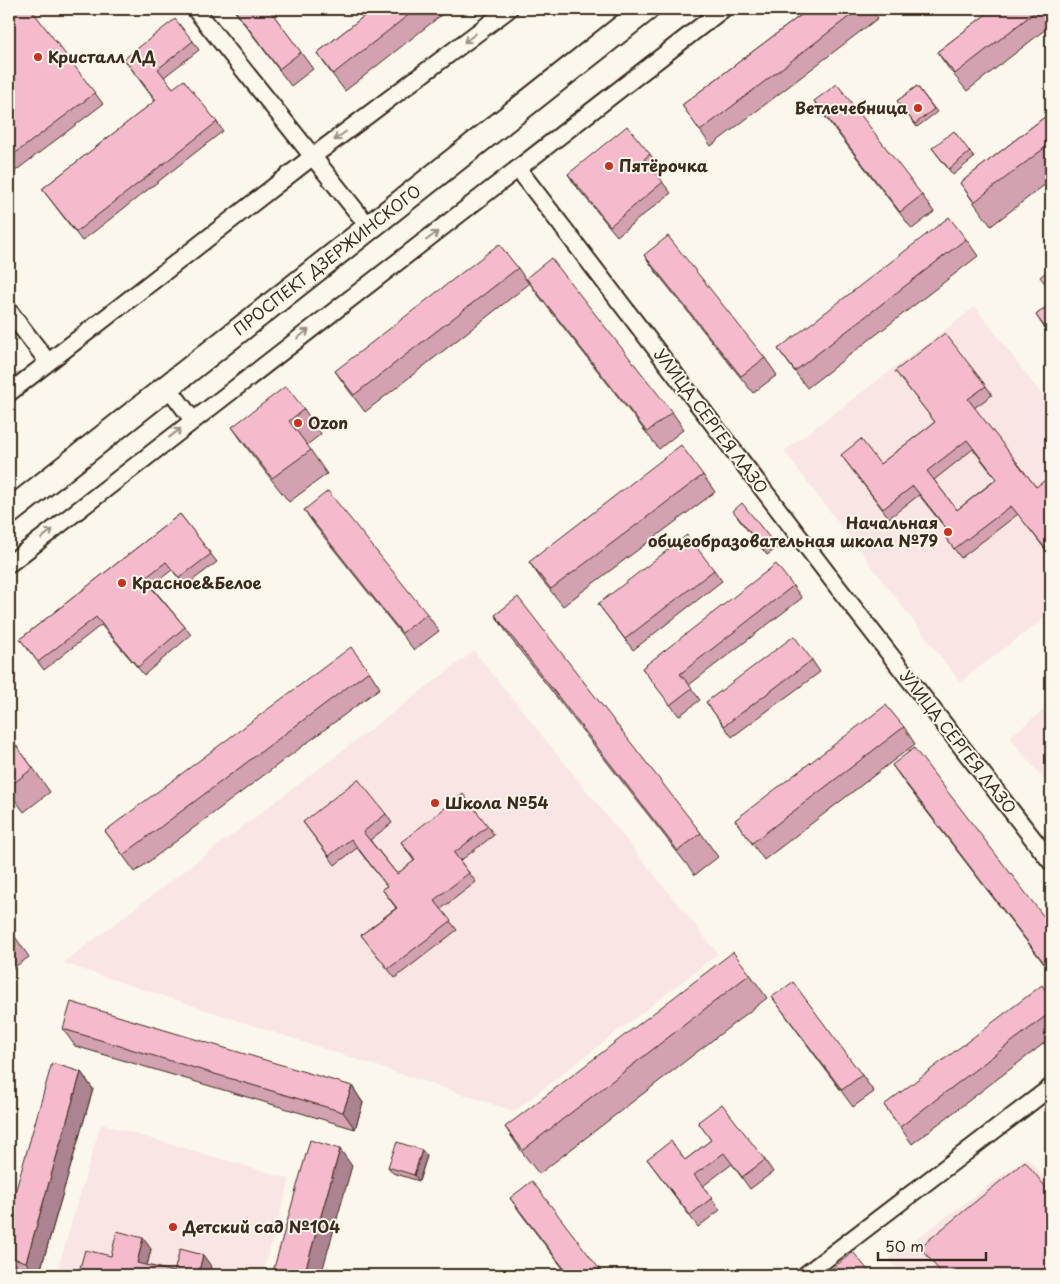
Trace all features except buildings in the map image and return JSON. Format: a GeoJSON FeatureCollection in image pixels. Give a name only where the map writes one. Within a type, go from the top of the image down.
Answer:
{"type":"FeatureCollection","features":[{"type":"Feature","properties":{"kind":"main road","name":"ПРОСПЕКТ ДЗЕРЖИНСКОГО"},"geometry":{"type":"LineString","coordinates":[[9,512],[646,9]]}},
{"type":"Feature","properties":{"kind":"street"},"geometry":{"type":"LineString","coordinates":[[195,9],[369,227]]}},
{"type":"Feature","properties":{"kind":"street"},"geometry":{"type":"LineString","coordinates":[[9,393],[312,157],[509,9]]}},
{"type":"Feature","properties":{"kind":"street"},"geometry":{"type":"LineString","coordinates":[[9,564],[192,419],[518,170],[723,9]]}},
{"type":"Feature","properties":{"kind":"street","name":"УЛИЦА СЕРГЕЯ ЛАЗО"},"geometry":{"type":"LineString","coordinates":[[518,170],[1051,862]]}},
{"type":"Feature","properties":{"kind":"street"},"geometry":{"type":"LineString","coordinates":[[9,311],[48,362]]}},
{"type":"Feature","properties":{"kind":"street"},"geometry":{"type":"LineString","coordinates":[[168,387],[192,419]]}},
{"type":"Feature","properties":{"kind":"street"},"geometry":{"type":"LineString","coordinates":[[805,1275],[1051,1087]]}},
{"type":"Feature","properties":{"kind":"shaded area","name":"Начальная общеобразовательная школа №79"},"geometry":{"type":"Polygon","coordinates":[[[975,307],[1051,407],[1051,613],[960,682],[784,451],[975,307]]]}},
{"type":"Feature","properties":{"kind":"shaded area","name":"Школа №54"},"geometry":{"type":"Polygon","coordinates":[[[474,651],[718,954],[514,1111],[63,963],[474,651]]]}},
{"type":"Feature","properties":{"kind":"shaded area"},"geometry":{"type":"Polygon","coordinates":[[[1051,704],[1051,789],[1010,737],[1051,704]]]}},
{"type":"Feature","properties":{"kind":"shaded area","name":"Детский сад №104"},"geometry":{"type":"Polygon","coordinates":[[[101,1124],[290,1179],[262,1275],[56,1275],[101,1124]]]}},
{"type":"Feature","properties":{"kind":"shaded area"},"geometry":{"type":"Polygon","coordinates":[[[1027,1157],[1051,1185],[1051,1275],[900,1275],[889,1259],[1027,1157]]]}},
{"type":"Feature","properties":{"kind":"place","name":"Кристалл ЛД"},"geometry":{"type":"Point","coordinates":[38,57]}},
{"type":"Feature","properties":{"kind":"place","name":"Ветлечебница"},"geometry":{"type":"Point","coordinates":[918,108]}},
{"type":"Feature","properties":{"kind":"place","name":"Пятёрочка"},"geometry":{"type":"Point","coordinates":[609,166]}},
{"type":"Feature","properties":{"kind":"place","name":"Ozon"},"geometry":{"type":"Point","coordinates":[298,423]}},
{"type":"Feature","properties":{"kind":"place","name":"Начальная общеобразовательная школа №79"},"geometry":{"type":"Point","coordinates":[948,532]}},
{"type":"Feature","properties":{"kind":"place","name":"Красное&Белое"},"geometry":{"type":"Point","coordinates":[122,583]}},
{"type":"Feature","properties":{"kind":"place","name":"Школа №54"},"geometry":{"type":"Point","coordinates":[435,803]}},
{"type":"Feature","properties":{"kind":"place","name":"Детский сад №104"},"geometry":{"type":"Point","coordinates":[173,1227]}}]}
